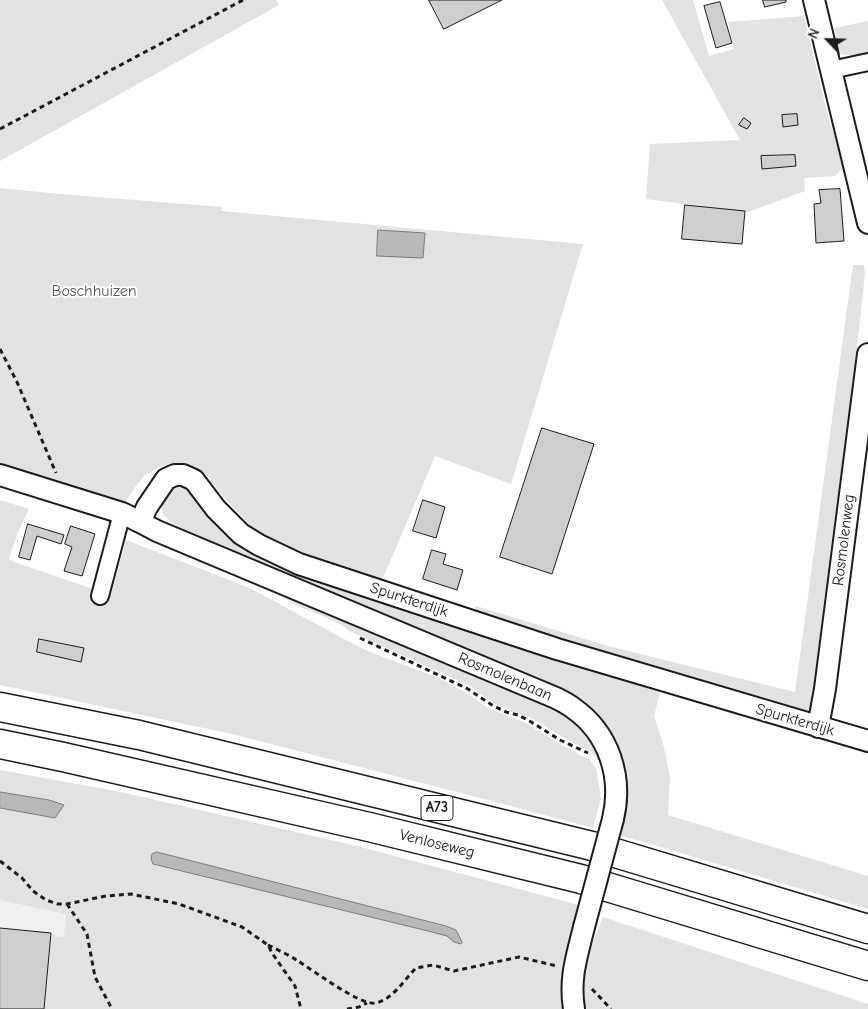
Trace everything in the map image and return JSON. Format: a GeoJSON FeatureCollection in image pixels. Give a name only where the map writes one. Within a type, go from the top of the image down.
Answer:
{"type":"FeatureCollection","features":[{"type":"Feature","properties":{"kind":"highway","name":"A73"},"geometry":{"type":"LineString","coordinates":[[0,707],[139,735],[592,846],[868,929]]}},
{"type":"Feature","properties":{"kind":"highway","name":"Venloseweg"},"geometry":{"type":"LineString","coordinates":[[0,744],[369,827],[581,879],[868,966]]}},
{"type":"Feature","properties":{"kind":"street"},"geometry":{"type":"LineString","coordinates":[[814,0],[868,223]]}},
{"type":"Feature","properties":{"kind":"street"},"geometry":{"type":"LineString","coordinates":[[831,70],[868,62]]}},
{"type":"Feature","properties":{"kind":"street","name":"Rosmolenweg"},"geometry":{"type":"LineString","coordinates":[[818,727],[826,689],[868,354]]}},
{"type":"Feature","properties":{"kind":"street"},"geometry":{"type":"LineString","coordinates":[[0,475],[122,513],[140,522]]}},
{"type":"Feature","properties":{"kind":"street","name":"Spurkterdijk"},"geometry":{"type":"LineString","coordinates":[[140,522],[147,506],[166,479],[175,475],[183,475],[194,480],[216,509],[240,534],[258,545],[299,564],[557,649],[868,741]]}},
{"type":"Feature","properties":{"kind":"street"},"geometry":{"type":"LineString","coordinates":[[100,596],[122,513]]}},
{"type":"Feature","properties":{"kind":"street","name":"Rosmolenbaan"},"geometry":{"type":"LineString","coordinates":[[140,522],[157,531],[556,698],[572,707],[595,728],[609,753],[615,774],[615,809],[573,968],[574,1009]]}},
{"type":"Feature","properties":{"kind":"path"},"geometry":{"type":"LineString","coordinates":[[0,129],[243,0]]}},
{"type":"Feature","properties":{"kind":"path"},"geometry":{"type":"LineString","coordinates":[[0,348],[57,474],[60,493]]}},
{"type":"Feature","properties":{"kind":"path"},"geometry":{"type":"LineString","coordinates":[[359,638],[468,689],[492,705],[528,720],[560,740],[592,756]]}},
{"type":"Feature","properties":{"kind":"path"},"geometry":{"type":"LineString","coordinates":[[0,861],[22,878],[33,891],[46,900],[58,904],[131,894],[178,904],[242,927],[268,945],[367,1002],[376,1003],[391,996],[416,968],[432,965],[454,970],[519,957],[573,968],[611,1009]]}},
{"type":"Feature","properties":{"kind":"path"},"geometry":{"type":"LineString","coordinates":[[67,904],[87,934],[95,976],[112,1009]]}},
{"type":"Feature","properties":{"kind":"path"},"geometry":{"type":"LineString","coordinates":[[268,945],[295,986],[301,1009]]}},
{"type":"Feature","properties":{"kind":"path"},"geometry":{"type":"LineString","coordinates":[[347,1009],[359,1007],[367,1002]]}},
{"type":"Feature","properties":{"kind":"shaded area"},"geometry":{"type":"Polygon","coordinates":[[[378,230],[425,233],[423,258],[377,256],[378,230]]]}},
{"type":"Feature","properties":{"kind":"shaded area"},"geometry":{"type":"Polygon","coordinates":[[[0,792],[49,800],[64,805],[55,818],[0,808],[0,792]]]}},
{"type":"Feature","properties":{"kind":"shaded area"},"geometry":{"type":"Polygon","coordinates":[[[157,852],[446,926],[456,930],[462,942],[461,944],[454,942],[447,936],[428,931],[153,864],[152,854],[157,852]]]}},
{"type":"Feature","properties":{"kind":"shaded area"},"geometry":{"type":"Polygon","coordinates":[[[0,874],[66,905],[66,1009],[0,1009],[0,874]]]}},
{"type":"Feature","properties":{"kind":"green space"},"geometry":{"type":"Polygon","coordinates":[[[0,0],[276,0],[279,5],[0,161],[0,0]]]}},
{"type":"Feature","properties":{"kind":"green space"},"geometry":{"type":"Polygon","coordinates":[[[662,0],[693,0],[709,56],[734,49],[728,22],[804,16],[828,116],[844,167],[835,176],[804,178],[805,191],[748,212],[646,199],[650,144],[740,140],[662,0]]]}},
{"type":"Feature","properties":{"kind":"green space"},"geometry":{"type":"Polygon","coordinates":[[[868,21],[868,57],[841,54],[834,28],[868,21]]]}},
{"type":"Feature","properties":{"kind":"green space","name":"Boschhuizen"},"geometry":{"type":"Polygon","coordinates":[[[0,188],[222,207],[221,211],[583,244],[511,484],[435,456],[380,585],[267,544],[219,492],[208,476],[196,468],[177,463],[161,466],[145,475],[125,503],[0,467],[0,188]]]}},
{"type":"Feature","properties":{"kind":"green space"},"geometry":{"type":"Polygon","coordinates":[[[853,265],[864,265],[865,273],[813,700],[810,709],[800,716],[473,613],[476,606],[608,646],[795,692],[853,265]]]}},
{"type":"Feature","properties":{"kind":"green space"},"geometry":{"type":"Polygon","coordinates":[[[178,487],[192,491],[215,522],[234,541],[264,557],[660,693],[654,716],[664,747],[670,777],[668,815],[868,876],[868,909],[618,835],[625,807],[626,779],[605,725],[584,701],[366,607],[213,546],[183,531],[164,516],[162,510],[162,502],[171,489],[178,487]]]}},
{"type":"Feature","properties":{"kind":"green space"},"geometry":{"type":"Polygon","coordinates":[[[0,500],[29,509],[18,532],[9,559],[14,562],[111,595],[126,540],[250,588],[370,652],[439,678],[490,709],[522,721],[589,759],[596,768],[601,798],[593,828],[232,734],[0,685],[0,500]]]}},
{"type":"Feature","properties":{"kind":"green space"},"geometry":{"type":"Polygon","coordinates":[[[268,588],[557,709],[580,727],[592,743],[601,763],[591,752],[529,717],[510,711],[492,702],[468,685],[351,632],[332,620],[298,606],[268,588]]]}},
{"type":"Feature","properties":{"kind":"green space"},"geometry":{"type":"Polygon","coordinates":[[[0,770],[121,792],[357,846],[583,906],[566,1009],[45,1009],[52,934],[64,937],[66,914],[0,900],[0,808],[55,818],[49,800],[0,792],[0,770]],[[158,852],[152,854],[153,864],[428,931],[447,936],[454,942],[456,930],[158,852]]]}},
{"type":"Feature","properties":{"kind":"green space"},"geometry":{"type":"Polygon","coordinates":[[[603,917],[868,1004],[868,1009],[584,1009],[582,999],[583,975],[590,950],[603,917]]]}},
{"type":"Feature","properties":{"kind":"building"},"geometry":{"type":"Polygon","coordinates":[[[429,0],[502,0],[444,29],[429,0]]]}},
{"type":"Feature","properties":{"kind":"building"},"geometry":{"type":"Polygon","coordinates":[[[763,0],[786,0],[786,2],[765,7],[763,0]]]}},
{"type":"Feature","properties":{"kind":"building"},"geometry":{"type":"Polygon","coordinates":[[[720,2],[732,43],[716,48],[704,6],[720,2]]]}},
{"type":"Feature","properties":{"kind":"building"},"geometry":{"type":"Polygon","coordinates":[[[797,114],[798,125],[783,127],[782,115],[797,114]]]}},
{"type":"Feature","properties":{"kind":"building"},"geometry":{"type":"Polygon","coordinates":[[[744,118],[751,123],[747,129],[739,125],[744,118]]]}},
{"type":"Feature","properties":{"kind":"building"},"geometry":{"type":"Polygon","coordinates":[[[795,155],[796,166],[762,169],[761,156],[795,155]]]}},
{"type":"Feature","properties":{"kind":"building"},"geometry":{"type":"Polygon","coordinates":[[[840,189],[844,241],[816,243],[814,204],[821,203],[819,190],[840,189]]]}},
{"type":"Feature","properties":{"kind":"building"},"geometry":{"type":"Polygon","coordinates":[[[685,205],[745,211],[742,244],[682,239],[685,205]]]}},
{"type":"Feature","properties":{"kind":"building"},"geometry":{"type":"Polygon","coordinates":[[[542,428],[594,444],[552,574],[500,557],[542,428]]]}},
{"type":"Feature","properties":{"kind":"building"},"geometry":{"type":"Polygon","coordinates":[[[423,500],[445,507],[436,538],[413,531],[423,500]]]}},
{"type":"Feature","properties":{"kind":"building"},"geometry":{"type":"Polygon","coordinates":[[[28,524],[64,535],[61,544],[37,536],[30,560],[19,557],[28,524]]]}},
{"type":"Feature","properties":{"kind":"building"},"geometry":{"type":"Polygon","coordinates":[[[71,526],[95,534],[82,576],[64,571],[72,547],[65,544],[71,526]]]}},
{"type":"Feature","properties":{"kind":"building"},"geometry":{"type":"Polygon","coordinates":[[[432,550],[446,554],[443,564],[463,570],[457,590],[423,579],[432,550]]]}},
{"type":"Feature","properties":{"kind":"building"},"geometry":{"type":"Polygon","coordinates":[[[39,639],[84,648],[81,662],[37,652],[39,639]]]}},
{"type":"Feature","properties":{"kind":"building"},"geometry":{"type":"Polygon","coordinates":[[[0,928],[51,933],[44,1009],[0,1009],[0,928]]]}}]}
